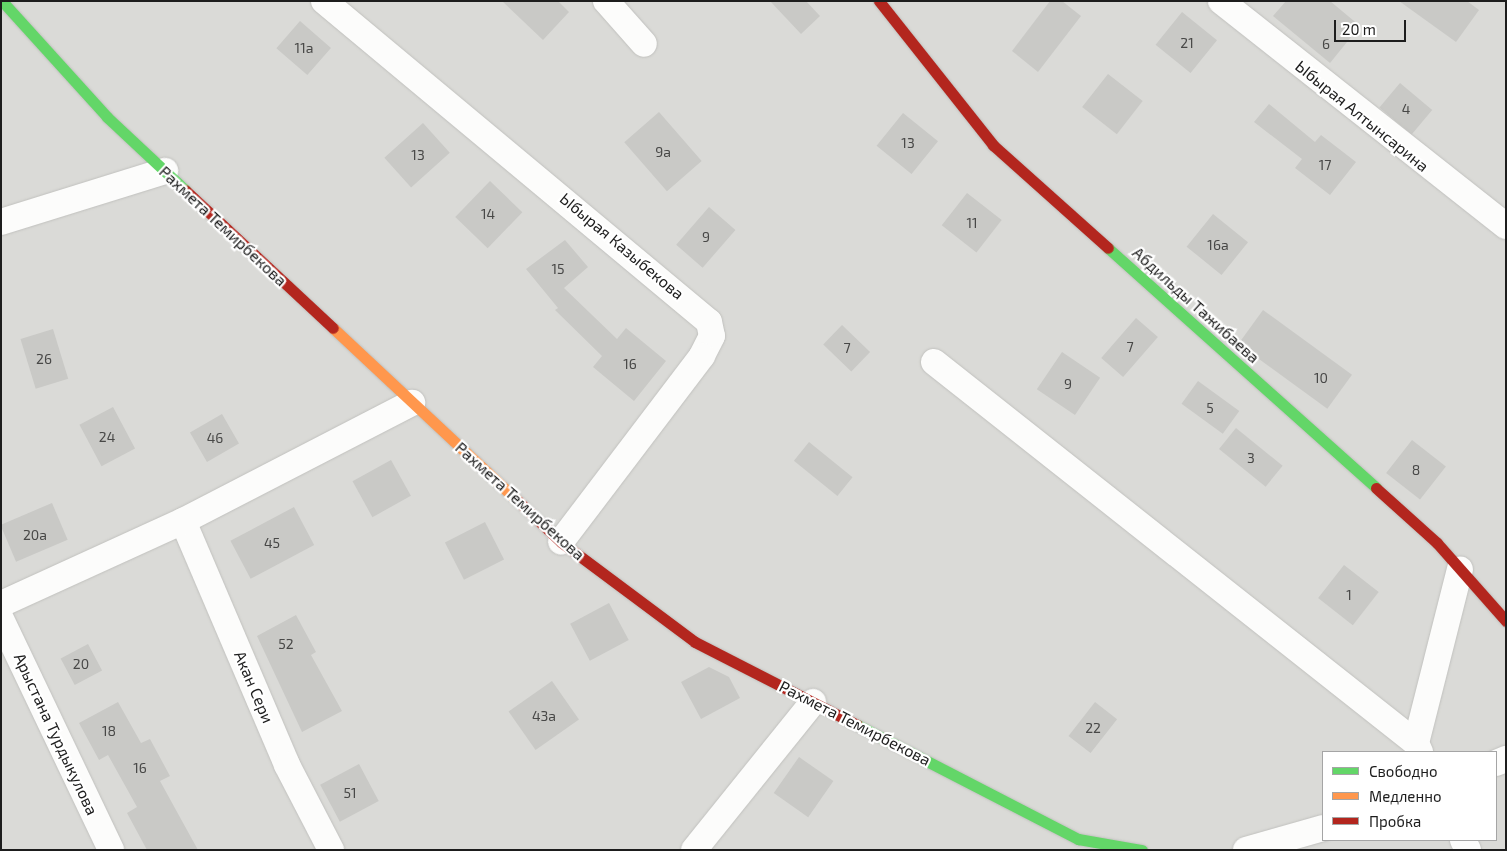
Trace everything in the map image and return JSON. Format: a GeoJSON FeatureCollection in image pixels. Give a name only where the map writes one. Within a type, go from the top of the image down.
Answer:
{"type":"FeatureCollection","features":[{"type":"Feature","properties":{"kind":"street","name":"Рахмета Темирбекова"},"geometry":{"type":"LineString","coordinates":[[2,1],[108,117],[561,542],[695,642],[1078,839],[1142,850]]}},
{"type":"Feature","properties":{"kind":"street","name":"Ыбырая Казыбекова"},"geometry":{"type":"LineString","coordinates":[[324,1],[709,322],[712,336],[702,356],[561,542]]}},
{"type":"Feature","properties":{"kind":"street"},"geometry":{"type":"LineString","coordinates":[[606,1],[644,44]]}},
{"type":"Feature","properties":{"kind":"street","name":"Абдильды Тажибаева"},"geometry":{"type":"LineString","coordinates":[[879,1],[993,145],[1460,569],[1506,621]]}},
{"type":"Feature","properties":{"kind":"street","name":"Ыбырая Алтынсарина"},"geometry":{"type":"LineString","coordinates":[[1221,1],[1506,226]]}},
{"type":"Feature","properties":{"kind":"street"},"geometry":{"type":"LineString","coordinates":[[1,222],[165,171]]}},
{"type":"Feature","properties":{"kind":"street"},"geometry":{"type":"LineString","coordinates":[[934,362],[1418,748],[1460,569]]}},
{"type":"Feature","properties":{"kind":"street"},"geometry":{"type":"LineString","coordinates":[[1,604],[183,521],[412,404]]}},
{"type":"Feature","properties":{"kind":"street","name":"Акан Сери"},"geometry":{"type":"LineString","coordinates":[[183,521],[287,765],[331,850]]}},
{"type":"Feature","properties":{"kind":"street","name":"Арыстана Турдыкулова"},"geometry":{"type":"LineString","coordinates":[[1,619],[111,850]]}},
{"type":"Feature","properties":{"kind":"street"},"geometry":{"type":"LineString","coordinates":[[694,850],[813,702]]}},
{"type":"Feature","properties":{"kind":"street"},"geometry":{"type":"LineString","coordinates":[[1246,850],[1322,828]]}},
{"type":"Feature","properties":{"kind":"shaded area"},"geometry":{"type":"Polygon","coordinates":[[[1,1],[1506,1],[1506,850],[1,850],[1,1]]]}},
{"type":"Feature","properties":{"kind":"building"},"geometry":{"type":"Polygon","coordinates":[[[502,1],[558,1],[569,12],[543,40],[502,1]]]}},
{"type":"Feature","properties":{"kind":"building"},"geometry":{"type":"Polygon","coordinates":[[[770,1],[806,1],[820,16],[801,34],[770,1]]]}},
{"type":"Feature","properties":{"kind":"building"},"geometry":{"type":"Polygon","coordinates":[[[1050,1],[1062,1],[1081,16],[1038,72],[1012,51],[1050,1]]]}},
{"type":"Feature","properties":{"kind":"building"},"geometry":{"type":"Polygon","coordinates":[[[1286,1],[1330,1],[1360,26],[1330,63],[1273,16],[1286,1]]]}},
{"type":"Feature","properties":{"kind":"building"},"geometry":{"type":"Polygon","coordinates":[[[1399,1],[1467,1],[1479,10],[1456,42],[1399,1]]]}},
{"type":"Feature","properties":{"kind":"building"},"geometry":{"type":"Polygon","coordinates":[[[1182,12],[1217,40],[1191,73],[1156,45],[1182,12]]]}},
{"type":"Feature","properties":{"kind":"building"},"geometry":{"type":"Polygon","coordinates":[[[300,21],[331,48],[307,75],[276,48],[300,21]]]}},
{"type":"Feature","properties":{"kind":"building"},"geometry":{"type":"Polygon","coordinates":[[[1108,74],[1143,101],[1117,134],[1082,107],[1108,74]]]}},
{"type":"Feature","properties":{"kind":"building"},"geometry":{"type":"Polygon","coordinates":[[[1400,83],[1432,110],[1412,135],[1379,108],[1400,83]]]}},
{"type":"Feature","properties":{"kind":"building"},"geometry":{"type":"Polygon","coordinates":[[[1269,104],[1315,142],[1321,135],[1356,162],[1330,195],[1295,168],[1302,159],[1254,122],[1269,104]]]}},
{"type":"Feature","properties":{"kind":"building"},"geometry":{"type":"Polygon","coordinates":[[[659,112],[702,161],[667,191],[624,142],[659,112]]]}},
{"type":"Feature","properties":{"kind":"building"},"geometry":{"type":"Polygon","coordinates":[[[903,113],[938,141],[912,174],[877,146],[903,113]]]}},
{"type":"Feature","properties":{"kind":"building"},"geometry":{"type":"Polygon","coordinates":[[[423,123],[450,153],[411,188],[384,158],[423,123]]]}},
{"type":"Feature","properties":{"kind":"building"},"geometry":{"type":"Polygon","coordinates":[[[490,181],[522,212],[488,248],[455,217],[490,181]]]}},
{"type":"Feature","properties":{"kind":"building"},"geometry":{"type":"Polygon","coordinates":[[[967,193],[1002,220],[976,252],[942,225],[967,193]]]}},
{"type":"Feature","properties":{"kind":"building"},"geometry":{"type":"Polygon","coordinates":[[[709,207],[735,230],[703,268],[676,245],[709,207]]]}},
{"type":"Feature","properties":{"kind":"building"},"geometry":{"type":"Polygon","coordinates":[[[1213,214],[1248,242],[1222,275],[1187,247],[1213,214]]]}},
{"type":"Feature","properties":{"kind":"building"},"geometry":{"type":"Polygon","coordinates":[[[565,240],[588,267],[564,288],[617,339],[626,328],[666,361],[634,401],[593,367],[602,356],[555,310],[558,308],[526,269],[565,240]]]}},
{"type":"Feature","properties":{"kind":"building"},"geometry":{"type":"Polygon","coordinates":[[[1263,310],[1352,375],[1327,409],[1238,344],[1263,310]]]}},
{"type":"Feature","properties":{"kind":"building"},"geometry":{"type":"Polygon","coordinates":[[[1136,318],[1158,337],[1123,377],[1101,358],[1136,318]]]}},
{"type":"Feature","properties":{"kind":"building"},"geometry":{"type":"Polygon","coordinates":[[[842,325],[870,352],[851,372],[823,344],[842,325]]]}},
{"type":"Feature","properties":{"kind":"building"},"geometry":{"type":"Polygon","coordinates":[[[53,329],[68,379],[36,389],[20,339],[53,329]]]}},
{"type":"Feature","properties":{"kind":"building"},"geometry":{"type":"Polygon","coordinates":[[[1062,352],[1100,378],[1075,415],[1037,389],[1062,352]]]}},
{"type":"Feature","properties":{"kind":"building"},"geometry":{"type":"Polygon","coordinates":[[[1198,381],[1239,411],[1223,434],[1182,404],[1198,381]]]}},
{"type":"Feature","properties":{"kind":"building"},"geometry":{"type":"Polygon","coordinates":[[[113,407],[135,448],[102,466],[79,425],[113,407]]]}},
{"type":"Feature","properties":{"kind":"building"},"geometry":{"type":"Polygon","coordinates":[[[222,414],[239,443],[207,462],[190,432],[222,414]]]}},
{"type":"Feature","properties":{"kind":"building"},"geometry":{"type":"Polygon","coordinates":[[[1236,428],[1283,466],[1266,487],[1219,449],[1236,428]]]}},
{"type":"Feature","properties":{"kind":"building"},"geometry":{"type":"Polygon","coordinates":[[[1412,440],[1446,466],[1420,500],[1386,473],[1412,440]]]}},
{"type":"Feature","properties":{"kind":"building"},"geometry":{"type":"Polygon","coordinates":[[[809,442],[853,477],[837,496],[794,461],[809,442]]]}},
{"type":"Feature","properties":{"kind":"building"},"geometry":{"type":"Polygon","coordinates":[[[391,460],[411,496],[372,517],[353,481],[391,460]]]}},
{"type":"Feature","properties":{"kind":"building"},"geometry":{"type":"Polygon","coordinates":[[[52,503],[68,540],[16,562],[1,525],[52,503]]]}},
{"type":"Feature","properties":{"kind":"building"},"geometry":{"type":"Polygon","coordinates":[[[294,507],[314,545],[251,579],[230,541],[294,507]]]}},
{"type":"Feature","properties":{"kind":"building"},"geometry":{"type":"Polygon","coordinates":[[[485,522],[504,559],[464,580],[445,542],[485,522]]]}},
{"type":"Feature","properties":{"kind":"building"},"geometry":{"type":"Polygon","coordinates":[[[1344,565],[1379,592],[1353,625],[1318,598],[1344,565]]]}},
{"type":"Feature","properties":{"kind":"building"},"geometry":{"type":"Polygon","coordinates":[[[609,603],[629,640],[590,661],[570,624],[609,603]]]}},
{"type":"Feature","properties":{"kind":"building"},"geometry":{"type":"Polygon","coordinates":[[[296,615],[316,652],[311,655],[342,711],[302,732],[257,636],[296,615]]]}},
{"type":"Feature","properties":{"kind":"building"},"geometry":{"type":"Polygon","coordinates":[[[88,644],[102,670],[75,685],[61,659],[88,644]]]}},
{"type":"Feature","properties":{"kind":"building"},"geometry":{"type":"Polygon","coordinates":[[[709,667],[729,677],[740,698],[701,719],[681,682],[709,667]]]}},
{"type":"Feature","properties":{"kind":"building"},"geometry":{"type":"Polygon","coordinates":[[[552,681],[579,720],[536,750],[509,711],[552,681]]]}},
{"type":"Feature","properties":{"kind":"building"},"geometry":{"type":"Polygon","coordinates":[[[118,702],[141,743],[150,739],[170,776],[160,781],[198,850],[147,850],[127,813],[137,807],[108,755],[99,760],[79,723],[118,702]]]}},
{"type":"Feature","properties":{"kind":"building"},"geometry":{"type":"Polygon","coordinates":[[[1095,702],[1117,719],[1091,753],[1069,736],[1095,702]]]}},
{"type":"Feature","properties":{"kind":"building"},"geometry":{"type":"Polygon","coordinates":[[[799,757],[833,781],[808,817],[774,793],[799,757]]]}},
{"type":"Feature","properties":{"kind":"building"},"geometry":{"type":"Polygon","coordinates":[[[359,764],[379,801],[340,822],[320,785],[359,764]]]}},
{"type":"Feature","properties":{"kind":"traffic: fast"},"geometry":{"type":"LineString","coordinates":[[2,1],[107,117],[185,190]]}},
{"type":"Feature","properties":{"kind":"traffic: fast"},"geometry":{"type":"LineString","coordinates":[[1108,248],[1376,488]]}},
{"type":"Feature","properties":{"kind":"traffic: fast"},"geometry":{"type":"LineString","coordinates":[[857,725],[1078,839],[1142,850]]}},
{"type":"Feature","properties":{"kind":"traffic: slow"},"geometry":{"type":"LineString","coordinates":[[333,328],[518,501]]}},
{"type":"Feature","properties":{"kind":"traffic: jam"},"geometry":{"type":"LineString","coordinates":[[879,1],[993,145],[1108,248]]}},
{"type":"Feature","properties":{"kind":"traffic: jam"},"geometry":{"type":"LineString","coordinates":[[185,190],[333,328]]}},
{"type":"Feature","properties":{"kind":"traffic: jam"},"geometry":{"type":"LineString","coordinates":[[1376,488],[1437,543],[1506,621]]}},
{"type":"Feature","properties":{"kind":"traffic: jam"},"geometry":{"type":"LineString","coordinates":[[518,501],[561,542],[695,642],[857,725]]}}]}
